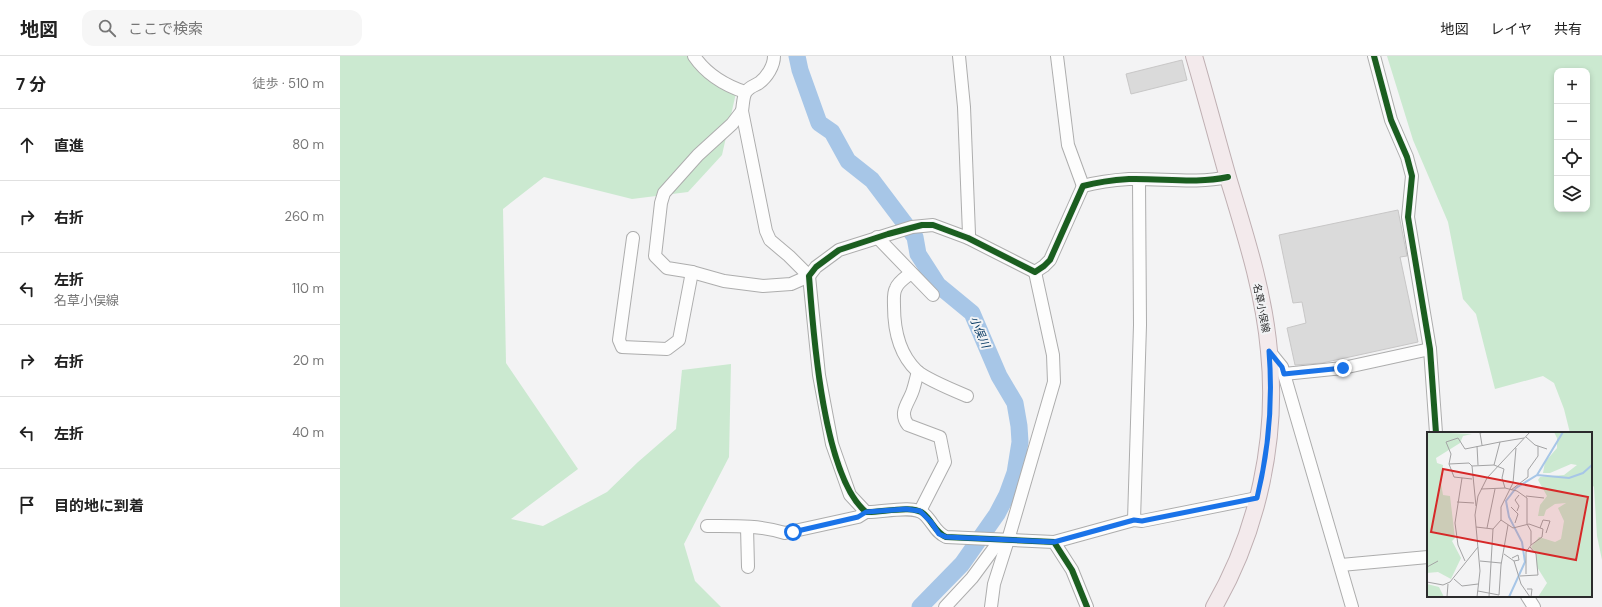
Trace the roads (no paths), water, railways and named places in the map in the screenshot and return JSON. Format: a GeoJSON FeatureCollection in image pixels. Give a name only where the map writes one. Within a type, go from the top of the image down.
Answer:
{"type":"FeatureCollection","features":[{"type":"Feature","properties":{"kind":"main road","name":"名草小俣線"},"geometry":{"type":"LineString","coordinates":[[1194,56],[1255,273],[1264,316],[1269,351],[1271,394],[1269,436],[1263,476],[1240,551],[1226,586],[1214,607]]}},
{"type":"Feature","properties":{"kind":"street"},"geometry":{"type":"LineString","coordinates":[[694,56],[707,73],[726,85],[745,92]]}},
{"type":"Feature","properties":{"kind":"street"},"geometry":{"type":"LineString","coordinates":[[774,56],[774,61],[769,72],[759,83],[752,86],[745,92],[742,111],[766,231],[770,240],[809,276],[819,375],[832,444],[850,495],[866,512]]}},
{"type":"Feature","properties":{"kind":"street"},"geometry":{"type":"LineString","coordinates":[[959,56],[964,107],[968,238]]}},
{"type":"Feature","properties":{"kind":"street"},"geometry":{"type":"LineString","coordinates":[[742,111],[732,124],[698,155],[664,193],[661,203],[655,256],[667,268],[692,272],[724,281],[763,286],[791,284],[809,276],[816,267],[839,250],[912,227],[933,225],[968,238],[1028,270],[1035,272],[1050,260],[1083,186],[1068,145],[1057,56]]}},
{"type":"Feature","properties":{"kind":"street"},"geometry":{"type":"LineString","coordinates":[[1374,56],[1391,120],[1407,157],[1412,176],[1408,217],[1430,349],[1436,432]]}},
{"type":"Feature","properties":{"kind":"street"},"geometry":{"type":"LineString","coordinates":[[1083,186],[1097,182],[1130,179],[1211,181],[1228,177]]}},
{"type":"Feature","properties":{"kind":"street"},"geometry":{"type":"LineString","coordinates":[[1134,520],[1140,325],[1139,180]]}},
{"type":"Feature","properties":{"kind":"street"},"geometry":{"type":"LineString","coordinates":[[633,238],[619,340],[622,347],[667,349],[679,340],[692,272]]}},
{"type":"Feature","properties":{"kind":"street"},"geometry":{"type":"LineString","coordinates":[[877,238],[933,295]]}},
{"type":"Feature","properties":{"kind":"street"},"geometry":{"type":"LineString","coordinates":[[991,607],[1001,540],[1054,382],[1053,355],[1035,272]]}},
{"type":"Feature","properties":{"kind":"street"},"geometry":{"type":"LineString","coordinates":[[911,273],[896,286],[894,292],[894,318],[896,334],[900,346],[907,359],[918,372],[967,396]]}},
{"type":"Feature","properties":{"kind":"street"},"geometry":{"type":"LineString","coordinates":[[1284,374],[1343,368],[1430,349]]}},
{"type":"Feature","properties":{"kind":"street"},"geometry":{"type":"LineString","coordinates":[[1269,351],[1282,367],[1352,607]]}},
{"type":"Feature","properties":{"kind":"street"},"geometry":{"type":"LineString","coordinates":[[918,372],[913,391],[904,409],[903,416],[908,425],[940,437],[945,462],[920,511]]}},
{"type":"Feature","properties":{"kind":"street"},"geometry":{"type":"LineString","coordinates":[[708,526],[747,527],[775,530],[785,533],[858,517],[866,512],[906,509],[920,511],[931,522],[939,534],[946,537],[1054,542],[1134,520],[1142,521],[1257,498]]}},
{"type":"Feature","properties":{"kind":"street"},"geometry":{"type":"LineString","coordinates":[[747,527],[748,567]]}},
{"type":"Feature","properties":{"kind":"street"},"geometry":{"type":"LineString","coordinates":[[945,607],[972,578],[1001,540]]}},
{"type":"Feature","properties":{"kind":"street"},"geometry":{"type":"LineString","coordinates":[[1054,542],[1072,570],[1086,607]]}},
{"type":"Feature","properties":{"kind":"street"},"geometry":{"type":"LineString","coordinates":[[1341,565],[1427,555]]}},
{"type":"Feature","properties":{"kind":"street"},"geometry":{"type":"LineString","coordinates":[[1528,597],[1534,607]]}},
{"type":"Feature","properties":{"kind":"waterway","name":"小俣川"},"geometry":{"type":"LineString","coordinates":[[797,56],[800,70],[819,123],[832,132],[848,161],[872,180],[915,237],[918,254],[938,285],[972,313],[999,376],[1015,403],[1020,442],[1015,473],[1007,495],[997,514],[962,564],[920,607]]}}]}
